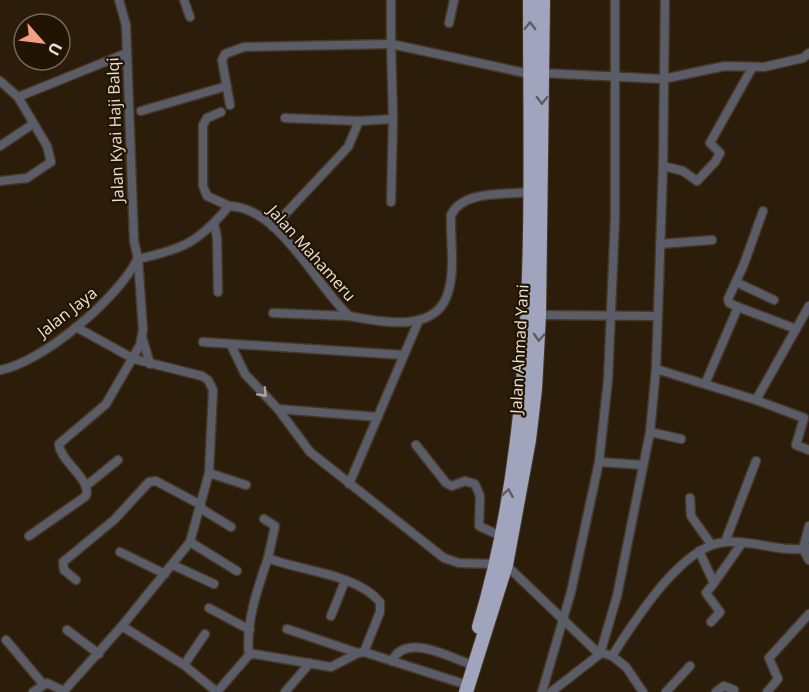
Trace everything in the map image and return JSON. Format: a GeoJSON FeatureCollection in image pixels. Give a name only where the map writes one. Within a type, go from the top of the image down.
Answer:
{"type":"FeatureCollection","features":[{"type":"Feature","properties":{"kind":"highway","name":"Jalan Ahmad Yani"},"geometry":{"type":"LineString","coordinates":[[462,689],[500,565],[529,440],[539,315],[536,74],[530,0]]}},
{"type":"Feature","properties":{"kind":"highway","name":"Jalan Ahmad Yani"},"geometry":{"type":"LineString","coordinates":[[462,689],[467,663],[500,565],[501,536],[513,467],[526,353],[530,192],[536,74],[543,0]]}},
{"type":"Feature","properties":{"kind":"street","name":"Jalan Kyai Haji Balqi"},"geometry":{"type":"LineString","coordinates":[[119,0],[126,25],[134,241],[138,259],[142,337]]}},
{"type":"Feature","properties":{"kind":"street"},"geometry":{"type":"LineString","coordinates":[[184,0],[190,17]]}},
{"type":"Feature","properties":{"kind":"street"},"geometry":{"type":"LineString","coordinates":[[391,0],[393,119],[391,202]]}},
{"type":"Feature","properties":{"kind":"street"},"geometry":{"type":"LineString","coordinates":[[449,22],[454,0]]}},
{"type":"Feature","properties":{"kind":"street"},"geometry":{"type":"LineString","coordinates":[[542,692],[563,621],[599,462],[612,315],[615,0]]}},
{"type":"Feature","properties":{"kind":"street"},"geometry":{"type":"LineString","coordinates":[[551,692],[600,654],[617,596],[650,432],[656,369],[663,166],[665,0]]}},
{"type":"Feature","properties":{"kind":"street"},"geometry":{"type":"LineString","coordinates":[[230,105],[222,57],[244,47],[391,44],[536,74],[663,79],[725,66],[752,68],[803,58],[809,53]]}},
{"type":"Feature","properties":{"kind":"street"},"geometry":{"type":"LineString","coordinates":[[18,97],[127,53]]}},
{"type":"Feature","properties":{"kind":"street"},"geometry":{"type":"LineString","coordinates":[[663,166],[683,171],[697,181],[716,162],[720,153],[710,143],[752,68]]}},
{"type":"Feature","properties":{"kind":"street"},"geometry":{"type":"LineString","coordinates":[[0,82],[18,97],[47,146],[50,164],[23,180],[0,180]]}},
{"type":"Feature","properties":{"kind":"street"},"geometry":{"type":"LineString","coordinates":[[141,111],[227,86]]}},
{"type":"Feature","properties":{"kind":"street","name":"Jalan Mahameru"},"geometry":{"type":"LineString","coordinates":[[221,112],[207,118],[203,125],[203,186],[207,196],[229,206],[244,206],[254,210],[273,227],[349,316],[401,323],[419,320]]}},
{"type":"Feature","properties":{"kind":"street"},"geometry":{"type":"LineString","coordinates":[[285,118],[359,122],[393,119]]}},
{"type":"Feature","properties":{"kind":"street"},"geometry":{"type":"LineString","coordinates":[[273,227],[348,147],[359,122]]}},
{"type":"Feature","properties":{"kind":"street"},"geometry":{"type":"LineString","coordinates":[[0,146],[33,124]]}},
{"type":"Feature","properties":{"kind":"street"},"geometry":{"type":"LineString","coordinates":[[349,484],[419,320],[436,312],[449,290],[451,215],[456,205],[466,199],[530,192]]}},
{"type":"Feature","properties":{"kind":"street"},"geometry":{"type":"LineString","coordinates":[[138,259],[174,252],[189,244],[214,224],[229,206]]}},
{"type":"Feature","properties":{"kind":"street"},"geometry":{"type":"LineString","coordinates":[[763,211],[728,300],[738,307],[796,329]]}},
{"type":"Feature","properties":{"kind":"street"},"geometry":{"type":"LineString","coordinates":[[214,224],[217,237],[218,292]]}},
{"type":"Feature","properties":{"kind":"street"},"geometry":{"type":"LineString","coordinates":[[660,244],[712,240]]}},
{"type":"Feature","properties":{"kind":"street","name":"Jalan Jaya"},"geometry":{"type":"LineString","coordinates":[[0,370],[52,345],[98,310],[120,287],[138,259]]}},
{"type":"Feature","properties":{"kind":"street"},"geometry":{"type":"LineString","coordinates":[[736,282],[774,300]]}},
{"type":"Feature","properties":{"kind":"street"},"geometry":{"type":"LineString","coordinates":[[705,384],[738,307]]}},
{"type":"Feature","properties":{"kind":"street"},"geometry":{"type":"LineString","coordinates":[[756,400],[808,310]]}},
{"type":"Feature","properties":{"kind":"street"},"geometry":{"type":"LineString","coordinates":[[273,313],[349,316]]}},
{"type":"Feature","properties":{"kind":"street"},"geometry":{"type":"LineString","coordinates":[[539,315],[657,316]]}},
{"type":"Feature","properties":{"kind":"street"},"geometry":{"type":"LineString","coordinates":[[33,692],[43,684],[50,684],[64,692],[99,654],[173,565],[190,542],[209,473],[213,390],[208,380],[134,359],[76,327]]}},
{"type":"Feature","properties":{"kind":"street"},"geometry":{"type":"LineString","coordinates":[[29,536],[86,496],[86,486],[61,453],[59,444],[106,404],[134,359],[142,337]]}},
{"type":"Feature","properties":{"kind":"street"},"geometry":{"type":"LineString","coordinates":[[142,337],[150,364]]}},
{"type":"Feature","properties":{"kind":"street"},"geometry":{"type":"LineString","coordinates":[[203,342],[404,355]]}},
{"type":"Feature","properties":{"kind":"street"},"geometry":{"type":"LineString","coordinates":[[231,345],[245,374],[278,409],[310,452],[444,558],[459,563],[500,565],[600,654],[612,656],[626,667],[643,692]]}},
{"type":"Feature","properties":{"kind":"street"},"geometry":{"type":"LineString","coordinates":[[656,369],[756,400],[806,419],[796,445],[809,450]]}},
{"type":"Feature","properties":{"kind":"street"},"geometry":{"type":"LineString","coordinates":[[278,409],[378,417]]}},
{"type":"Feature","properties":{"kind":"street"},"geometry":{"type":"LineString","coordinates":[[650,432],[681,439]]}},
{"type":"Feature","properties":{"kind":"street"},"geometry":{"type":"LineString","coordinates":[[416,445],[446,483],[452,486],[465,482],[475,484],[480,496],[480,526],[501,536]]}},
{"type":"Feature","properties":{"kind":"street"},"geometry":{"type":"LineString","coordinates":[[86,486],[118,460]]}},
{"type":"Feature","properties":{"kind":"street"},"geometry":{"type":"LineString","coordinates":[[724,542],[756,460]]}},
{"type":"Feature","properties":{"kind":"street"},"geometry":{"type":"LineString","coordinates":[[599,462],[643,465]]}},
{"type":"Feature","properties":{"kind":"street"},"geometry":{"type":"LineString","coordinates":[[209,473],[246,485]]}},
{"type":"Feature","properties":{"kind":"street"},"geometry":{"type":"LineString","coordinates":[[76,580],[64,570],[63,562],[83,543],[114,520],[149,482],[156,481],[231,526]]}},
{"type":"Feature","properties":{"kind":"street"},"geometry":{"type":"LineString","coordinates":[[690,498],[691,516],[711,544]]}},
{"type":"Feature","properties":{"kind":"street"},"geometry":{"type":"LineString","coordinates":[[122,626],[184,664],[217,692],[249,654],[250,630],[258,588],[268,558],[274,526],[264,519]]}},
{"type":"Feature","properties":{"kind":"street"},"geometry":{"type":"LineString","coordinates":[[809,526],[806,548],[809,560]]}},
{"type":"Feature","properties":{"kind":"street"},"geometry":{"type":"LineString","coordinates":[[190,542],[237,571]]}},
{"type":"Feature","properties":{"kind":"street"},"geometry":{"type":"LineString","coordinates":[[612,656],[666,579],[699,551],[711,544],[724,542],[770,548],[806,548]]}},
{"type":"Feature","properties":{"kind":"street"},"geometry":{"type":"LineString","coordinates":[[711,622],[720,612],[706,593],[742,543]]}},
{"type":"Feature","properties":{"kind":"street"},"geometry":{"type":"LineString","coordinates":[[699,551],[714,583]]}},
{"type":"Feature","properties":{"kind":"street"},"geometry":{"type":"LineString","coordinates":[[120,552],[165,574]]}},
{"type":"Feature","properties":{"kind":"street"},"geometry":{"type":"LineString","coordinates":[[249,654],[334,666],[361,653],[380,612],[380,602],[374,595],[345,581],[268,558]]}},
{"type":"Feature","properties":{"kind":"street"},"geometry":{"type":"LineString","coordinates":[[173,565],[214,584]]}},
{"type":"Feature","properties":{"kind":"street"},"geometry":{"type":"LineString","coordinates":[[331,616],[345,581]]}},
{"type":"Feature","properties":{"kind":"street"},"geometry":{"type":"LineString","coordinates":[[209,608],[250,630]]}},
{"type":"Feature","properties":{"kind":"street"},"geometry":{"type":"LineString","coordinates":[[767,692],[778,679],[769,658],[809,614]]}},
{"type":"Feature","properties":{"kind":"street"},"geometry":{"type":"LineString","coordinates":[[287,629],[392,661],[462,689]]}},
{"type":"Feature","properties":{"kind":"street"},"geometry":{"type":"LineString","coordinates":[[67,630],[99,654]]}},
{"type":"Feature","properties":{"kind":"street"},"geometry":{"type":"LineString","coordinates":[[184,664],[205,634]]}},
{"type":"Feature","properties":{"kind":"street"},"geometry":{"type":"LineString","coordinates":[[6,640],[43,684]]}},
{"type":"Feature","properties":{"kind":"street"},"geometry":{"type":"LineString","coordinates":[[392,661],[399,652],[412,647],[467,663]]}},
{"type":"Feature","properties":{"kind":"street"},"geometry":{"type":"LineString","coordinates":[[285,692],[310,663]]}},
{"type":"Feature","properties":{"kind":"street"},"geometry":{"type":"LineString","coordinates":[[666,692],[690,666]]}},
{"type":"Feature","properties":{"kind":"street"},"geometry":{"type":"LineString","coordinates":[[716,692],[724,686],[734,691]]}}]}
